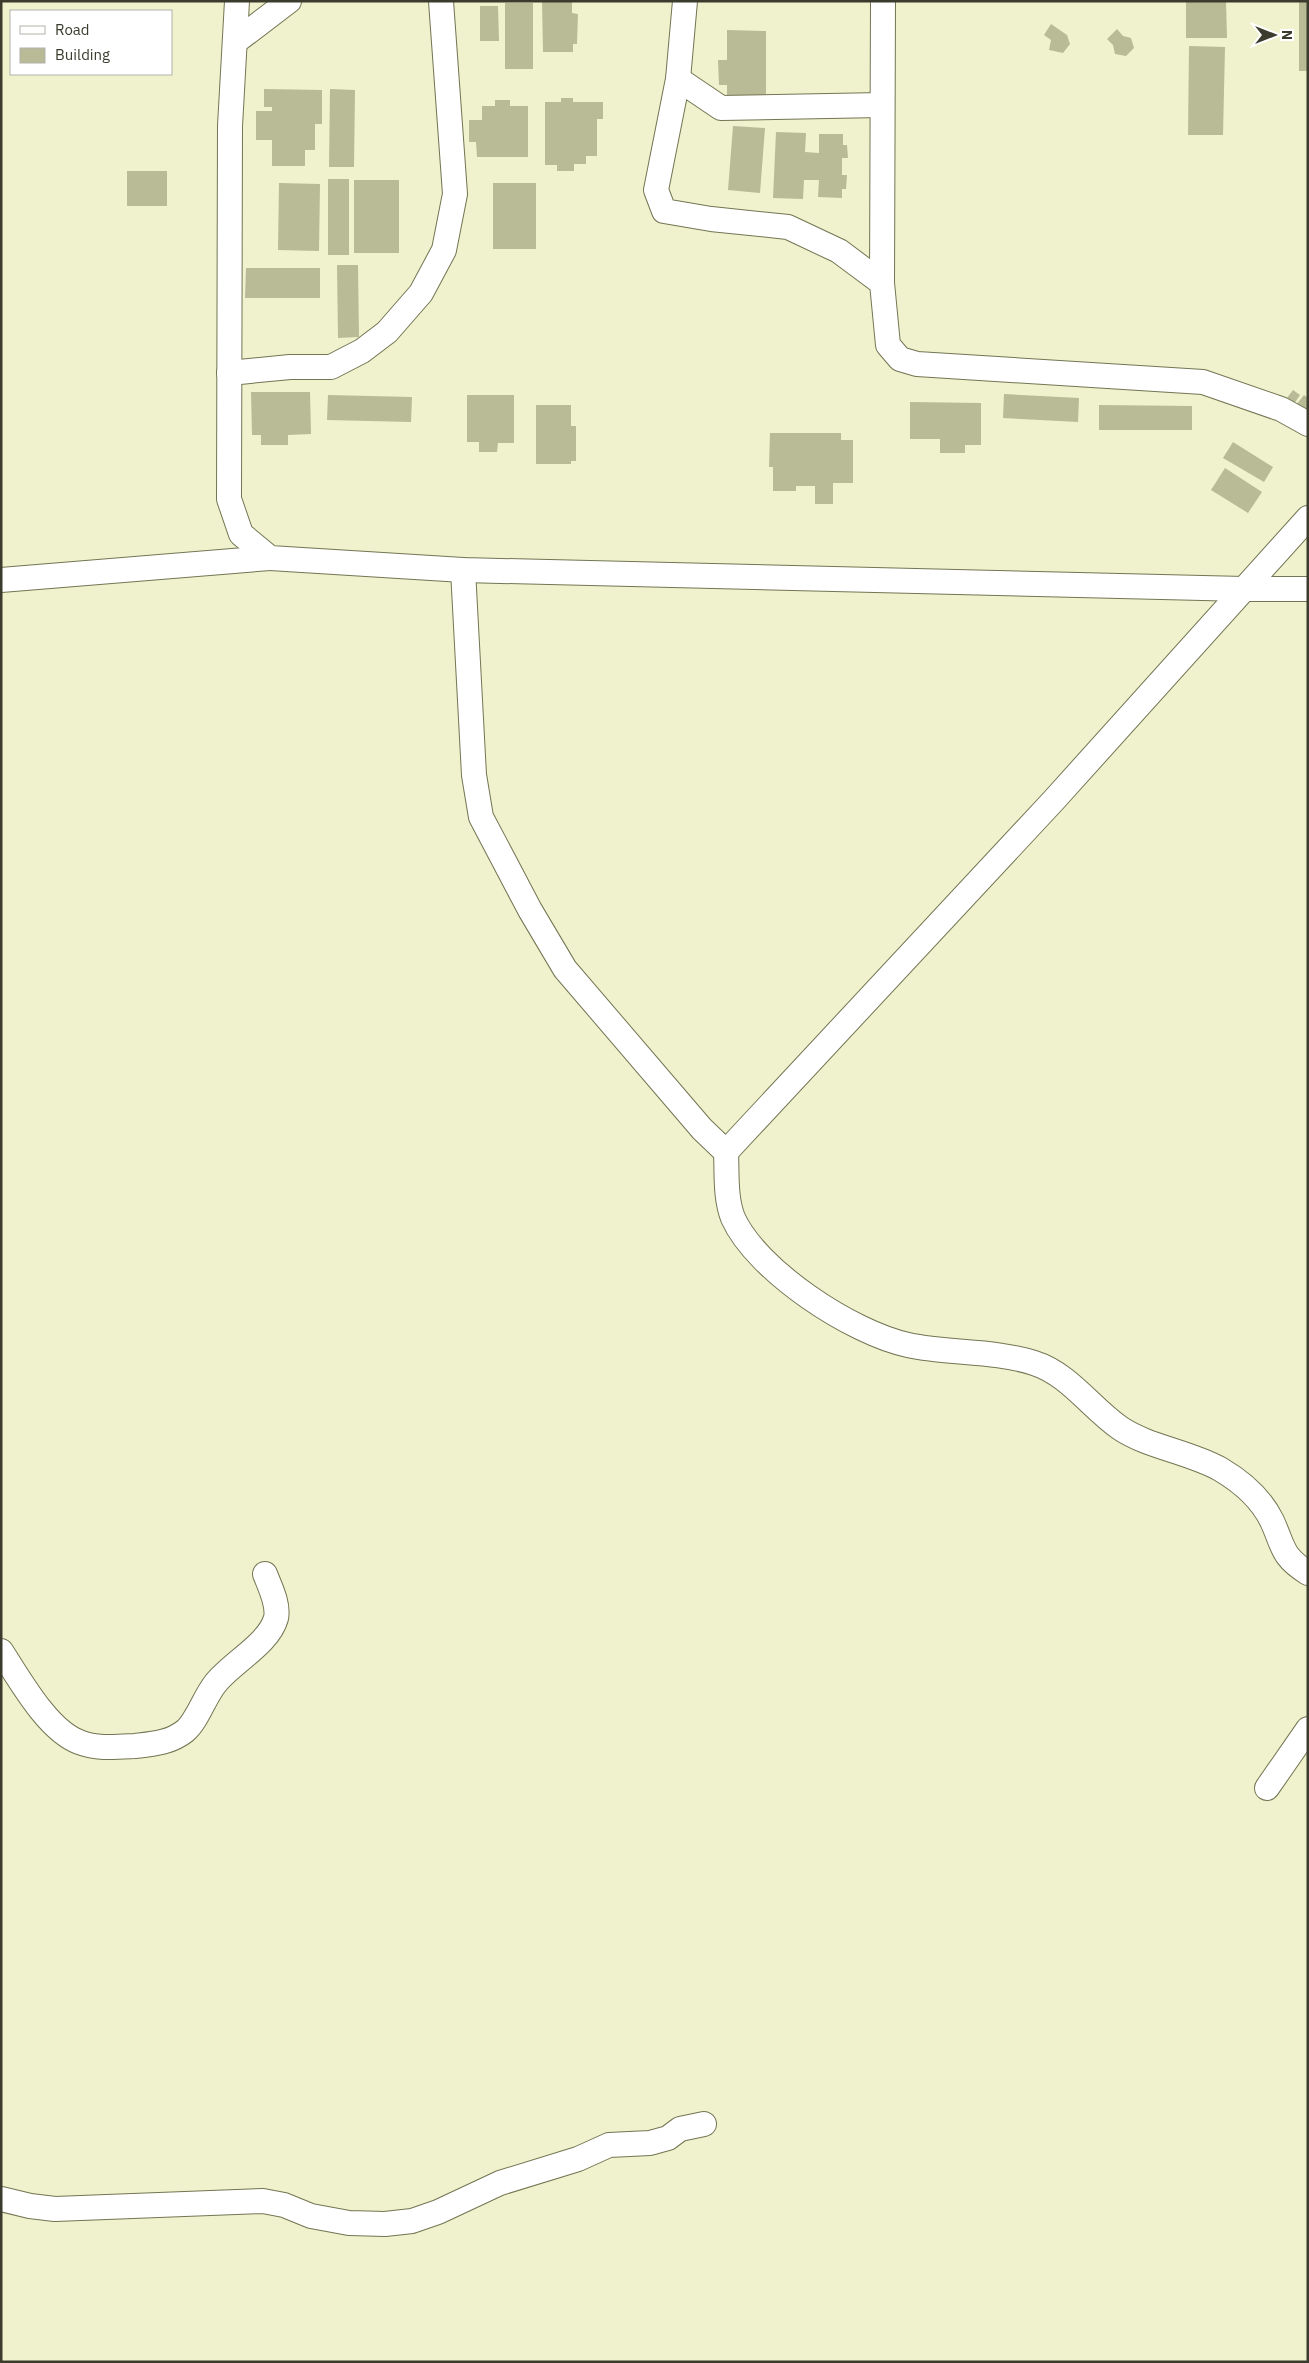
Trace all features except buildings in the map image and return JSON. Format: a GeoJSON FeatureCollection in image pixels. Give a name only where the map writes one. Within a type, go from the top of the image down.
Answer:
{"type":"FeatureCollection","features":[{"type":"Feature","properties":{"kind":"street"},"geometry":{"type":"LineString","coordinates":[[237,1],[230,126],[229,500],[241,534],[270,558]]}},
{"type":"Feature","properties":{"kind":"street"},"geometry":{"type":"LineString","coordinates":[[229,373],[290,367],[331,367],[362,351],[387,332],[421,293],[444,250],[455,194],[441,1]]}},
{"type":"Feature","properties":{"kind":"street"},"geometry":{"type":"LineString","coordinates":[[685,1],[678,79],[656,190],[664,211],[711,219],[788,227],[839,251],[882,283]]}},
{"type":"Feature","properties":{"kind":"street"},"geometry":{"type":"LineString","coordinates":[[884,1],[882,283],[888,345],[893,353],[907,362],[962,368],[1102,374],[1204,382],[1281,409],[1308,424]]}},
{"type":"Feature","properties":{"kind":"street"},"geometry":{"type":"LineString","coordinates":[[235,42],[282,3]]}},
{"type":"Feature","properties":{"kind":"street"},"geometry":{"type":"LineString","coordinates":[[678,79],[721,108],[882,105]]}},
{"type":"Feature","properties":{"kind":"street"},"geometry":{"type":"LineString","coordinates":[[726,1152],[1054,800],[1308,518]]}},
{"type":"Feature","properties":{"kind":"street"},"geometry":{"type":"LineString","coordinates":[[1,580],[270,558],[463,570],[1308,589]]}},
{"type":"Feature","properties":{"kind":"street"},"geometry":{"type":"LineString","coordinates":[[463,570],[474,775],[481,817],[530,910],[565,970],[702,1129],[726,1152],[728,1196],[733,1217],[749,1244],[793,1287],[824,1307],[883,1337],[907,1345],[986,1354],[1032,1362],[1050,1369],[1121,1428],[1155,1443],[1189,1454],[1220,1469],[1244,1484],[1271,1519],[1283,1549],[1292,1563],[1308,1573]]}},
{"type":"Feature","properties":{"kind":"street"},"geometry":{"type":"LineString","coordinates":[[1,1651],[42,1711],[77,1742],[112,1748],[156,1744],[170,1740],[184,1732],[192,1724],[200,1707],[216,1683],[268,1632],[276,1617],[276,1610],[266,1574]]}},
{"type":"Feature","properties":{"kind":"street"},"geometry":{"type":"LineString","coordinates":[[1267,1788],[1308,1729]]}},
{"type":"Feature","properties":{"kind":"street"},"geometry":{"type":"LineString","coordinates":[[1,2199],[30,2206],[55,2209],[263,2201],[284,2205],[312,2216],[349,2223],[385,2224],[412,2221],[438,2212],[500,2183],[578,2159],[609,2145],[650,2143],[668,2138],[680,2129],[704,2124]]}}]}
